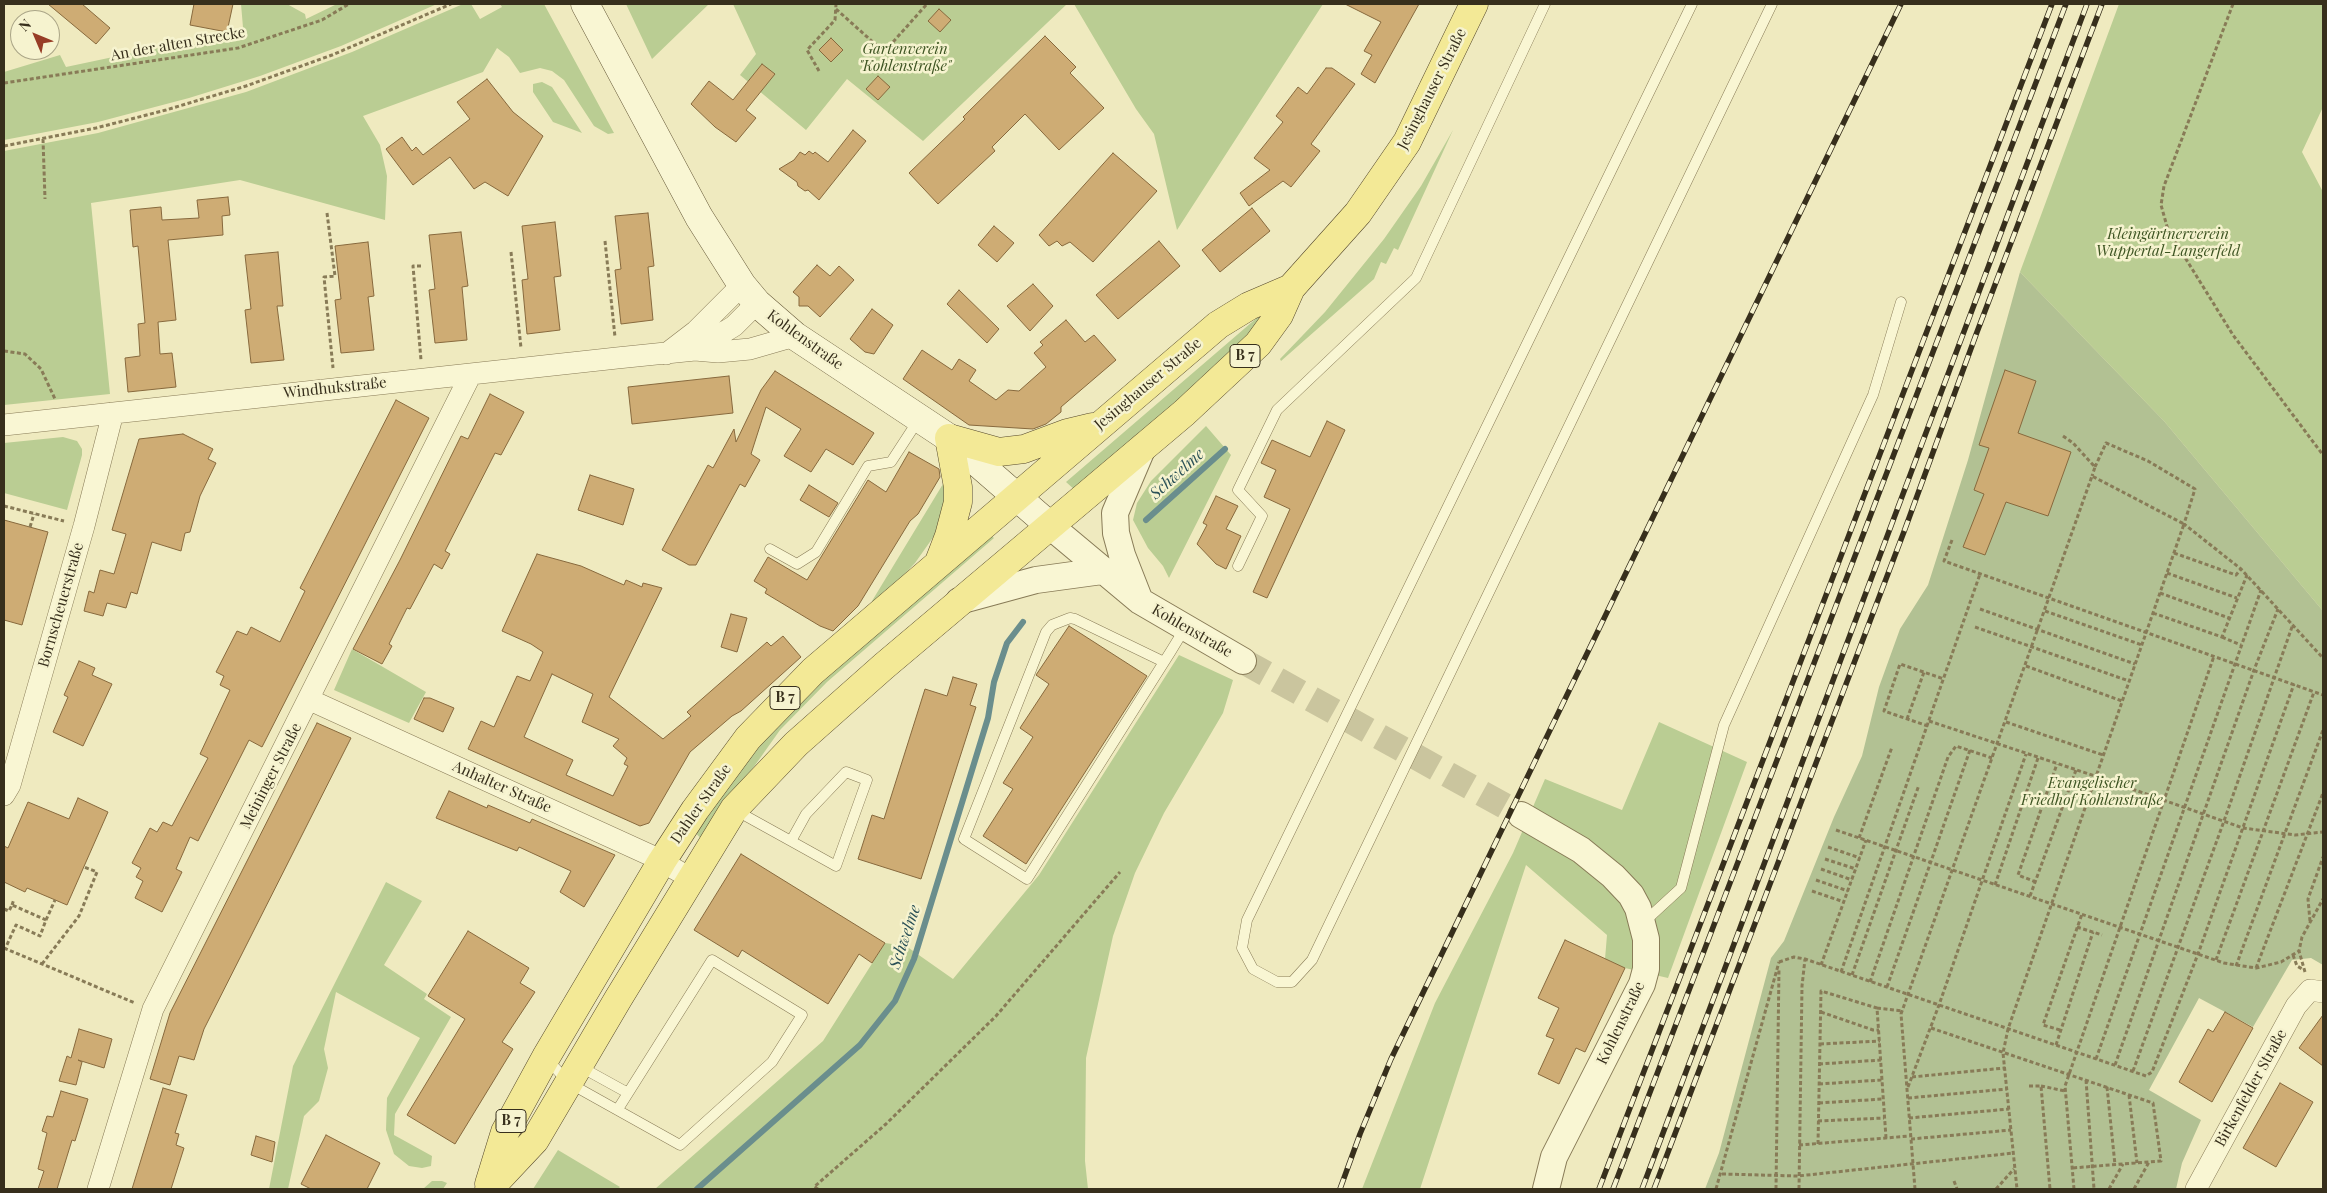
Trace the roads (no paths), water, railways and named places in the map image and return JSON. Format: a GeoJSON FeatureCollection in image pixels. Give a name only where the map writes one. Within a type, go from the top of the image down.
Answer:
{"type":"FeatureCollection","features":[{"type":"Feature","properties":{"kind":"main road","name":"Kohlenstraße"},"geometry":{"type":"LineString","coordinates":[[585,4],[699,217],[749,294],[795,336],[949,438],[1049,525]]}},
{"type":"Feature","properties":{"kind":"main road","name":"Jesinghauser Straße"},"geometry":{"type":"LineString","coordinates":[[1049,525],[1184,413],[1258,344],[1278,314],[1291,288],[1358,213],[1407,142],[1474,4]]}},
{"type":"Feature","properties":{"kind":"main road","name":"Jesinghauser Straße"},"geometry":{"type":"LineString","coordinates":[[1016,496],[1218,325],[1249,306],[1291,288]]}},
{"type":"Feature","properties":{"kind":"main road"},"geometry":{"type":"LineString","coordinates":[[938,563],[949,536],[958,502],[958,487],[949,438],[999,452],[1024,449],[1067,433],[1099,426]]}},
{"type":"Feature","properties":{"kind":"main road","name":"Dahler Straße"},"geometry":{"type":"LineString","coordinates":[[489,1189],[505,1132],[546,1058],[662,862],[695,810],[748,738],[813,671],[1016,496]]}},
{"type":"Feature","properties":{"kind":"main road","name":"Dahler Straße"},"geometry":{"type":"LineString","coordinates":[[489,1189],[535,1140],[734,809],[796,744],[1049,525]]}},
{"type":"Feature","properties":{"kind":"street","name":"Windhukstraße"},"geometry":{"type":"LineString","coordinates":[[695,350],[734,326],[749,294]]}},
{"type":"Feature","properties":{"kind":"street"},"geometry":{"type":"LineString","coordinates":[[666,354],[749,294]]}},
{"type":"Feature","properties":{"kind":"street","name":"Windhukstraße"},"geometry":{"type":"LineString","coordinates":[[4,425],[423,378],[695,350],[718,352],[750,349],[795,336]]}},
{"type":"Feature","properties":{"kind":"street","name":"Meininger Straße"},"geometry":{"type":"LineString","coordinates":[[98,1189],[153,1009],[310,700],[471,374]]}},
{"type":"Feature","properties":{"kind":"street","name":"Bornscheuerstraße"},"geometry":{"type":"LineString","coordinates":[[4,795],[10,785],[84,526],[112,413]]}},
{"type":"Feature","properties":{"kind":"street","name":"Kohlenstraße"},"geometry":{"type":"LineString","coordinates":[[1140,601],[1122,555],[1116,533],[1116,513],[1143,447]]}},
{"type":"Feature","properties":{"kind":"street","name":"Kohlenstraße"},"geometry":{"type":"LineString","coordinates":[[1049,525],[1140,601],[1243,661]]}},
{"type":"Feature","properties":{"kind":"street"},"geometry":{"type":"LineString","coordinates":[[959,601],[1036,580],[1102,571]]}},
{"type":"Feature","properties":{"kind":"street","name":"Anhalter Straße"},"geometry":{"type":"LineString","coordinates":[[310,700],[662,862],[692,878]]}},
{"type":"Feature","properties":{"kind":"street","name":"Kohlenstraße"},"geometry":{"type":"LineString","coordinates":[[1521,814],[1581,850],[1613,876],[1631,895],[1643,923],[1647,955],[1642,984],[1554,1157],[1546,1189]]}},
{"type":"Feature","properties":{"kind":"street","name":"Birkenfelder Straße"},"geometry":{"type":"LineString","coordinates":[[2196,1189],[2296,1006],[2316,991]]}},
{"type":"Feature","properties":{"kind":"lane"},"geometry":{"type":"LineString","coordinates":[[1238,566],[1262,516],[1238,490],[1277,410],[1416,278],[1546,4]]}},
{"type":"Feature","properties":{"kind":"lane"},"geometry":{"type":"LineString","coordinates":[[1692,4],[1247,920],[1242,948],[1253,969],[1277,982],[1292,982],[1312,960],[1772,4]]}},
{"type":"Feature","properties":{"kind":"lane"},"geometry":{"type":"LineString","coordinates":[[1643,923],[1681,888],[1724,725],[1873,395],[1902,302]]}},
{"type":"Feature","properties":{"kind":"lane"},"geometry":{"type":"LineString","coordinates":[[770,549],[797,564],[816,552],[868,466],[891,462],[919,419]]}},
{"type":"Feature","properties":{"kind":"lane"},"geometry":{"type":"LineString","coordinates":[[1164,662],[1075,619],[1070,618],[1052,625],[1046,632],[964,839],[1027,879],[1186,628]]}},
{"type":"Feature","properties":{"kind":"lane"},"geometry":{"type":"LineString","coordinates":[[734,809],[791,841],[836,866],[867,780],[846,772],[806,814],[791,841]]}},
{"type":"Feature","properties":{"kind":"lane"},"geometry":{"type":"LineString","coordinates":[[546,1058],[574,1075],[618,1110],[680,1145],[772,1062],[802,1015],[712,960],[618,1110]]}},
{"type":"Feature","properties":{"kind":"lane"},"geometry":{"type":"LineString","coordinates":[[574,1075],[628,1093]]}},
{"type":"Feature","properties":{"kind":"waterway","name":"Schwelme"},"geometry":{"type":"LineString","coordinates":[[1146,520],[1225,449]]}},
{"type":"Feature","properties":{"kind":"waterway","name":"Schwelme"},"geometry":{"type":"LineString","coordinates":[[697,1189],[860,1045],[895,1001],[914,959],[988,718],[994,682],[1007,643],[1023,622]]}},
{"type":"Feature","properties":{"kind":"tunnel"},"geometry":{"type":"LineString","coordinates":[[1243,661],[1521,815]]}},
{"type":"Feature","properties":{"kind":"railway"},"geometry":{"type":"LineString","coordinates":[[1340,1189],[1391,1059],[1901,4]]}},
{"type":"Feature","properties":{"kind":"railway"},"geometry":{"type":"LineString","coordinates":[[1599,1189],[2052,4]]}},
{"type":"Feature","properties":{"kind":"railway"},"geometry":{"type":"LineString","coordinates":[[1613,1189],[2066,4]]}},
{"type":"Feature","properties":{"kind":"railway"},"geometry":{"type":"LineString","coordinates":[[1642,1189],[2087,4]]}},
{"type":"Feature","properties":{"kind":"railway"},"geometry":{"type":"LineString","coordinates":[[1654,1189],[2102,4]]}},
{"type":"Feature","properties":{"kind":"park label","name":"Gartenverein \"Kohlenstraße\""},"geometry":{"type":"Point","coordinates":[905,58]}},
{"type":"Feature","properties":{"kind":"park label","name":"Kleingärtnerverein Wuppertal-Langerfeld"},"geometry":{"type":"Point","coordinates":[2168,242]}},
{"type":"Feature","properties":{"kind":"park label","name":"Evangelischer Friedhof Kohlenstraße"},"geometry":{"type":"Point","coordinates":[2092,792]}}]}
